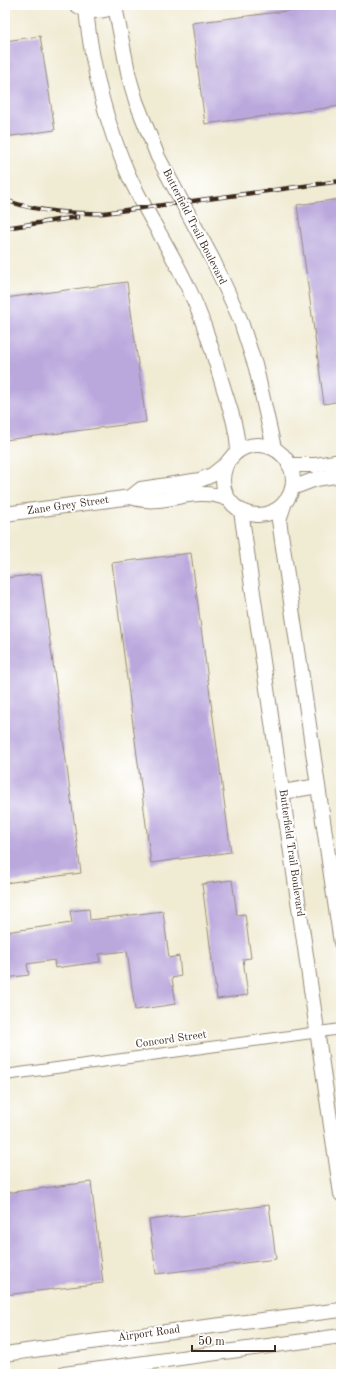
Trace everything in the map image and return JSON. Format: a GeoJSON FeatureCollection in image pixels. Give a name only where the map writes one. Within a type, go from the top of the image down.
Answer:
{"type":"FeatureCollection","features":[{"type":"Feature","properties":{"kind":"street"},"geometry":{"type":"LineString","coordinates":[[116,6],[106,10],[96,11],[81,7],[96,76],[115,142],[135,188],[186,282],[206,327],[233,413],[237,432],[238,450]]}},
{"type":"Feature","properties":{"kind":"street","name":"Butterfield Trail Boulevard"},"geometry":{"type":"LineString","coordinates":[[116,6],[129,77],[136,101],[158,157],[213,260],[240,319],[256,368],[274,448]]}},
{"type":"Feature","properties":{"kind":"street"},"geometry":{"type":"LineString","coordinates":[[285,502],[272,512],[257,516],[241,511],[228,499],[222,482],[226,464],[238,450],[256,444],[274,448],[283,456],[289,465],[292,476],[292,488],[285,502],[279,520],[341,943]]}},
{"type":"Feature","properties":{"kind":"street"},"geometry":{"type":"LineString","coordinates":[[289,465],[316,466],[341,461]]}},
{"type":"Feature","properties":{"kind":"street","name":"Zane Grey Street"},"geometry":{"type":"LineString","coordinates":[[131,498],[141,489],[200,480],[212,475],[226,464]]}},
{"type":"Feature","properties":{"kind":"street"},"geometry":{"type":"LineString","coordinates":[[292,488],[316,479],[341,475]]}},
{"type":"Feature","properties":{"kind":"street","name":"Zane Grey Street"},"geometry":{"type":"LineString","coordinates":[[5,514],[131,498],[148,501],[199,493],[215,494],[228,499]]}},
{"type":"Feature","properties":{"kind":"street","name":"Butterfield Trail Boulevard"},"geometry":{"type":"LineString","coordinates":[[241,511],[283,792],[316,1032],[338,1158],[341,1194]]}},
{"type":"Feature","properties":{"kind":"street"},"geometry":{"type":"LineString","coordinates":[[283,792],[318,786]]}},
{"type":"Feature","properties":{"kind":"street","name":"Concord Street"},"geometry":{"type":"LineString","coordinates":[[5,1075],[341,1029]]}},
{"type":"Feature","properties":{"kind":"street","name":"Airport Road"},"geometry":{"type":"LineString","coordinates":[[5,1354],[341,1310]]}},
{"type":"Feature","properties":{"kind":"street"},"geometry":{"type":"LineString","coordinates":[[64,1374],[341,1336]]}},
{"type":"Feature","properties":{"kind":"building"},"geometry":{"type":"Polygon","coordinates":[[[341,5],[341,106],[205,124],[192,23],[341,5]]]}},
{"type":"Feature","properties":{"kind":"building"},"geometry":{"type":"Polygon","coordinates":[[[40,36],[55,130],[5,137],[5,41],[40,36]]]}},
{"type":"Feature","properties":{"kind":"building"},"geometry":{"type":"Polygon","coordinates":[[[341,199],[341,401],[324,404],[297,205],[341,199]]]}},
{"type":"Feature","properties":{"kind":"building"},"geometry":{"type":"Polygon","coordinates":[[[127,282],[146,422],[5,440],[5,298],[127,282]]]}},
{"type":"Feature","properties":{"kind":"building"},"geometry":{"type":"Polygon","coordinates":[[[191,553],[231,852],[151,863],[112,563],[191,553]]]}},
{"type":"Feature","properties":{"kind":"building"},"geometry":{"type":"Polygon","coordinates":[[[41,574],[81,873],[5,883],[5,578],[41,574]]]}},
{"type":"Feature","properties":{"kind":"building"},"geometry":{"type":"Polygon","coordinates":[[[232,880],[237,915],[245,914],[251,958],[243,959],[248,995],[217,999],[202,884],[232,880]]]}},
{"type":"Feature","properties":{"kind":"building"},"geometry":{"type":"Polygon","coordinates":[[[89,909],[90,920],[163,911],[169,958],[179,956],[181,976],[172,978],[176,1004],[135,1010],[127,951],[99,954],[100,962],[55,968],[54,960],[27,964],[29,975],[5,978],[5,932],[72,923],[70,911],[89,909]]]}},
{"type":"Feature","properties":{"kind":"building"},"geometry":{"type":"Polygon","coordinates":[[[91,1182],[103,1283],[5,1295],[5,1193],[91,1182]]]}},
{"type":"Feature","properties":{"kind":"building"},"geometry":{"type":"Polygon","coordinates":[[[269,1205],[276,1259],[156,1274],[149,1220],[269,1205]]]}},
{"type":"Feature","properties":{"kind":"railway"},"geometry":{"type":"LineString","coordinates":[[5,200],[41,210],[104,213],[341,181]]}},
{"type":"Feature","properties":{"kind":"railway"},"geometry":{"type":"LineString","coordinates":[[5,228],[78,217]]}}]}
